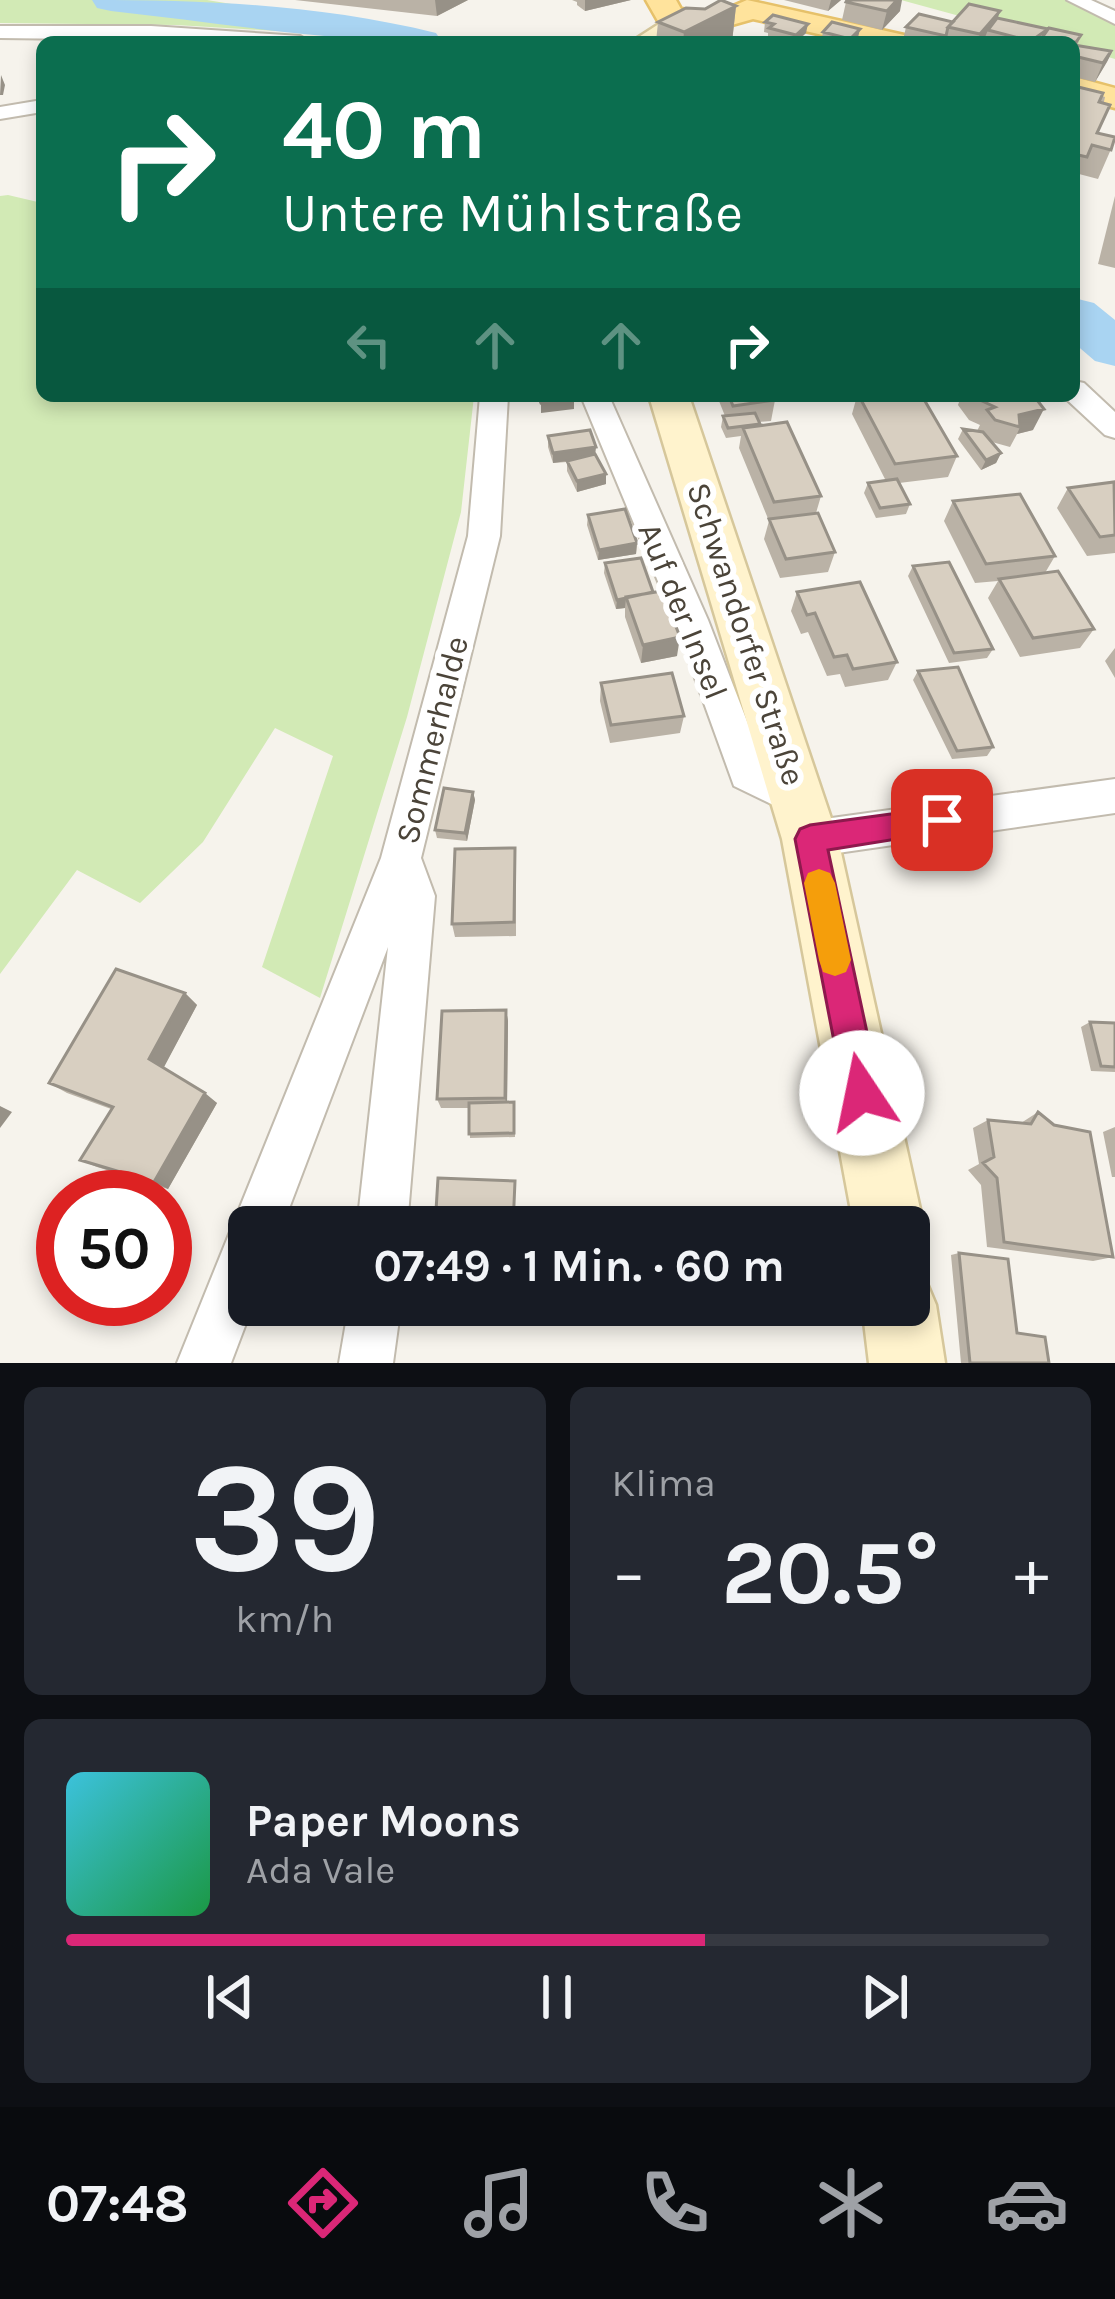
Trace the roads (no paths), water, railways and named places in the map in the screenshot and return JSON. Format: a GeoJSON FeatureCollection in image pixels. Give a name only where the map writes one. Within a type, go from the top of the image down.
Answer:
{"type":"FeatureCollection","features":[{"type":"Feature","properties":{"kind":"main road"},"geometry":{"type":"LineString","coordinates":[[650,36],[670,10],[721,22],[746,4],[870,36]]}},
{"type":"Feature","properties":{"kind":"main road"},"geometry":{"type":"LineString","coordinates":[[1080,89],[1115,98]]}},
{"type":"Feature","properties":{"kind":"main road","name":"Schwandorfer Straße"},"geometry":{"type":"LineString","coordinates":[[671,402],[804,819],[885,1206]]}},
{"type":"Feature","properties":{"kind":"main road"},"geometry":{"type":"LineString","coordinates":[[902,1326],[907,1363]]}},
{"type":"Feature","properties":{"kind":"street"},"geometry":{"type":"LineString","coordinates":[[1076,0],[1115,18]]}},
{"type":"Feature","properties":{"kind":"street"},"geometry":{"type":"LineString","coordinates":[[0,32],[211,36]]}},
{"type":"Feature","properties":{"kind":"street"},"geometry":{"type":"LineString","coordinates":[[0,113],[36,107]]}},
{"type":"Feature","properties":{"kind":"street"},"geometry":{"type":"LineString","coordinates":[[1080,396],[1115,428]]}},
{"type":"Feature","properties":{"kind":"street","name":"Sommerhalde"},"geometry":{"type":"LineString","coordinates":[[384,1206],[414,896],[401,858],[484,536],[494,402]]}},
{"type":"Feature","properties":{"kind":"street","name":"Auf der Insel"},"geometry":{"type":"LineString","coordinates":[[598,402],[691,620],[748,774],[804,819]]}},
{"type":"Feature","properties":{"kind":"street"},"geometry":{"type":"LineString","coordinates":[[804,819],[1115,796]]}},
{"type":"Feature","properties":{"kind":"street"},"geometry":{"type":"LineString","coordinates":[[265,1206],[401,858]]}},
{"type":"Feature","properties":{"kind":"street"},"geometry":{"type":"LineString","coordinates":[[204,1363],[228,1301]]}},
{"type":"Feature","properties":{"kind":"street"},"geometry":{"type":"LineString","coordinates":[[366,1363],[372,1326]]}},
{"type":"Feature","properties":{"kind":"waterway"},"geometry":{"type":"LineString","coordinates":[[111,0],[314,20],[393,36]]}},
{"type":"Feature","properties":{"kind":"waterway"},"geometry":{"type":"LineString","coordinates":[[1080,320],[1115,348]]}}]}
